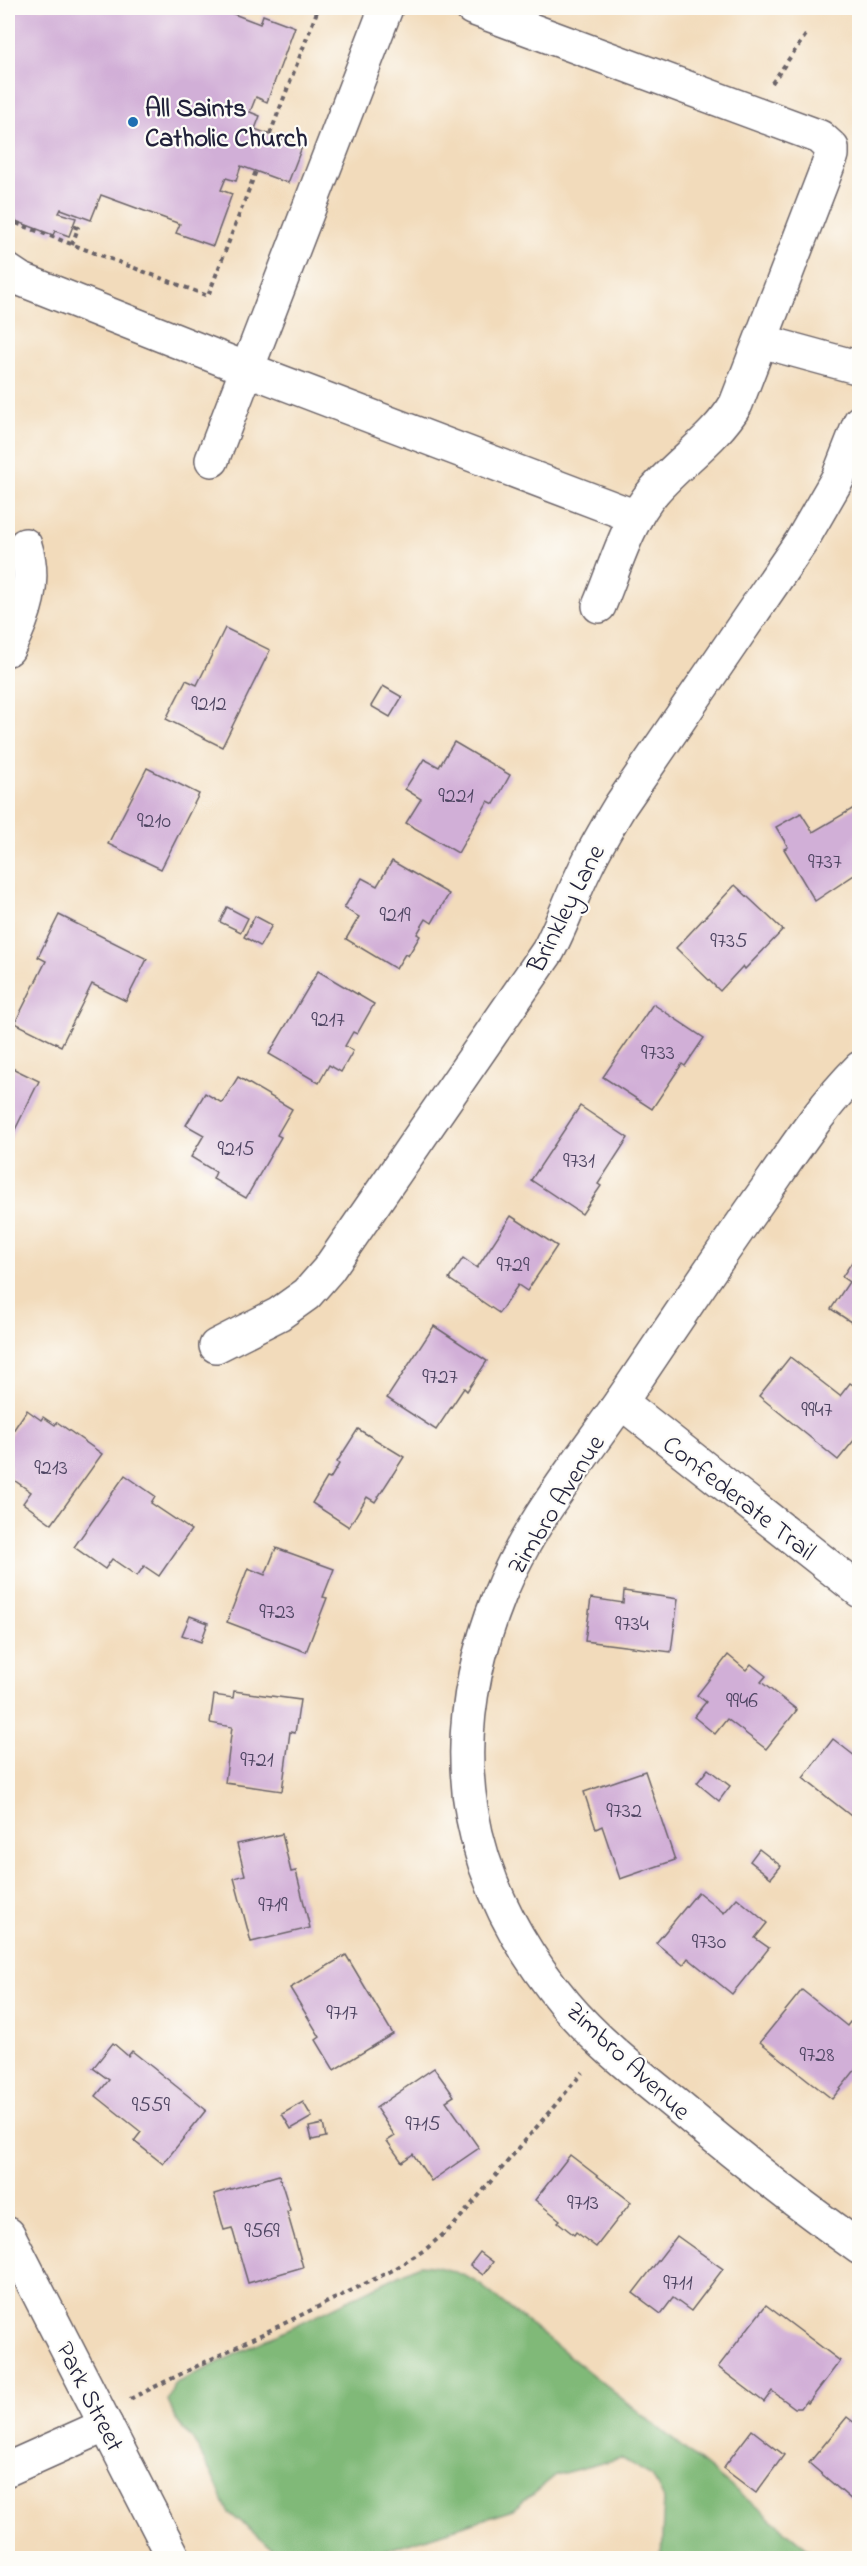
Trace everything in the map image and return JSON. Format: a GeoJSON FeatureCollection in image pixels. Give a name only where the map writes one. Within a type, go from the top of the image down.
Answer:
{"type":"FeatureCollection","features":[{"type":"Feature","properties":{"kind":"street"},"geometry":{"type":"LineString","coordinates":[[212,460],[386,8]]}},
{"type":"Feature","properties":{"kind":"street"},"geometry":{"type":"LineString","coordinates":[[472,8],[820,137],[832,148],[832,155],[761,341],[729,415],[654,490],[636,517],[599,606]]}},
{"type":"Feature","properties":{"kind":"street"},"geometry":{"type":"LineString","coordinates":[[8,271],[20,279],[247,369],[636,517]]}},
{"type":"Feature","properties":{"kind":"street"},"geometry":{"type":"LineString","coordinates":[[761,341],[860,368]]}},
{"type":"Feature","properties":{"kind":"street","name":"Brinkley Lane"},"geometry":{"type":"LineString","coordinates":[[216,1346],[279,1314],[307,1294],[335,1260],[548,951],[564,922],[599,840],[801,542],[838,478],[860,422]]}},
{"type":"Feature","properties":{"kind":"street"},"geometry":{"type":"LineString","coordinates":[[8,650],[24,617],[30,590],[30,560],[25,545]]}},
{"type":"Feature","properties":{"kind":"street","name":"Zimbro Avenue"},"geometry":{"type":"LineString","coordinates":[[860,1068],[831,1097],[718,1257],[530,1535],[500,1592],[479,1653],[468,1716],[465,1753],[470,1810],[481,1856],[501,1909],[537,1967],[568,2007],[606,2045],[724,2145],[803,2208],[860,2248]]}},
{"type":"Feature","properties":{"kind":"street","name":"Confederate Trail"},"geometry":{"type":"LineString","coordinates":[[621,1402],[860,1591]]}},
{"type":"Feature","properties":{"kind":"street","name":"Park Street"},"geometry":{"type":"LineString","coordinates":[[8,2234],[174,2559]]}},
{"type":"Feature","properties":{"kind":"street"},"geometry":{"type":"LineString","coordinates":[[8,2469],[103,2419]]}},
{"type":"Feature","properties":{"kind":"path"},"geometry":{"type":"LineString","coordinates":[[270,134],[318,9],[314,8]]}},
{"type":"Feature","properties":{"kind":"path"},"geometry":{"type":"LineString","coordinates":[[759,115],[772,82],[808,32]]}},
{"type":"Feature","properties":{"kind":"path"},"geometry":{"type":"LineString","coordinates":[[8,220],[208,296],[256,171]]}},
{"type":"Feature","properties":{"kind":"path"},"geometry":{"type":"LineString","coordinates":[[72,245],[78,228],[73,226]]}},
{"type":"Feature","properties":{"kind":"path"},"geometry":{"type":"LineString","coordinates":[[103,2419],[393,2270],[426,2249],[454,2225],[606,2045]]}},
{"type":"Feature","properties":{"kind":"green space"},"geometry":{"type":"Polygon","coordinates":[[[420,2265],[452,2271],[482,2286],[820,2558],[661,2558],[664,2499],[652,2476],[621,2458],[556,2475],[513,2510],[373,2554],[368,2558],[279,2558],[276,2551],[228,2512],[214,2479],[193,2440],[175,2419],[168,2400],[174,2384],[420,2265]]]}},
{"type":"Feature","properties":{"kind":"building","name":"All Saints Catholic Church"},"geometry":{"type":"Polygon","coordinates":[[[8,8],[218,8],[260,24],[263,15],[295,27],[267,102],[256,97],[250,112],[260,116],[255,129],[302,147],[288,183],[241,166],[236,181],[226,178],[221,190],[232,194],[213,246],[176,233],[180,224],[101,195],[91,220],[61,209],[59,213],[76,218],[69,236],[55,231],[53,235],[8,218],[8,8]]]}},
{"type":"Feature","properties":{"kind":"building"},"geometry":{"type":"Polygon","coordinates":[[[225,628],[270,650],[222,747],[166,719],[186,680],[197,685],[225,628]]]}},
{"type":"Feature","properties":{"kind":"building"},"geometry":{"type":"Polygon","coordinates":[[[383,686],[402,697],[390,717],[371,706],[383,686]]]}},
{"type":"Feature","properties":{"kind":"building"},"geometry":{"type":"Polygon","coordinates":[[[454,742],[510,775],[494,804],[488,801],[458,853],[406,823],[421,799],[405,789],[424,759],[439,767],[454,742]]]}},
{"type":"Feature","properties":{"kind":"building"},"geometry":{"type":"Polygon","coordinates":[[[147,768],[199,794],[161,869],[108,844],[147,768]]]}},
{"type":"Feature","properties":{"kind":"building"},"geometry":{"type":"Polygon","coordinates":[[[859,805],[860,871],[815,901],[784,849],[788,847],[776,827],[801,813],[813,832],[859,805]]]}},
{"type":"Feature","properties":{"kind":"building"},"geometry":{"type":"Polygon","coordinates":[[[392,861],[449,894],[432,923],[426,919],[417,934],[420,936],[408,956],[405,954],[396,969],[346,939],[359,917],[344,908],[362,878],[377,886],[392,861]]]}},
{"type":"Feature","properties":{"kind":"building"},"geometry":{"type":"Polygon","coordinates":[[[735,885],[783,930],[745,969],[743,966],[720,991],[676,948],[735,885]]]}},
{"type":"Feature","properties":{"kind":"building"},"geometry":{"type":"Polygon","coordinates":[[[227,907],[248,918],[241,932],[220,922],[227,907]]]}},
{"type":"Feature","properties":{"kind":"building"},"geometry":{"type":"Polygon","coordinates":[[[59,915],[147,959],[126,1001],[92,984],[61,1046],[15,1023],[46,961],[38,957],[59,915]]]}},
{"type":"Feature","properties":{"kind":"building"},"geometry":{"type":"Polygon","coordinates":[[[255,916],[272,925],[260,946],[244,937],[255,916]]]}},
{"type":"Feature","properties":{"kind":"building"},"geometry":{"type":"Polygon","coordinates":[[[318,971],[374,1004],[357,1034],[353,1032],[345,1046],[353,1051],[341,1072],[329,1065],[319,1083],[269,1054],[318,971]]]}},
{"type":"Feature","properties":{"kind":"building"},"geometry":{"type":"Polygon","coordinates":[[[653,1004],[704,1038],[685,1066],[682,1064],[652,1109],[603,1077],[653,1004]]]}},
{"type":"Feature","properties":{"kind":"building"},"geometry":{"type":"Polygon","coordinates":[[[8,1066],[39,1081],[8,1144],[8,1066]]]}},
{"type":"Feature","properties":{"kind":"building"},"geometry":{"type":"Polygon","coordinates":[[[238,1077],[292,1109],[277,1135],[281,1137],[246,1198],[213,1179],[216,1172],[191,1157],[204,1135],[186,1125],[205,1093],[222,1103],[238,1077]]]}},
{"type":"Feature","properties":{"kind":"building"},"geometry":{"type":"Polygon","coordinates":[[[580,1106],[628,1138],[598,1184],[601,1186],[582,1214],[531,1180],[580,1106]]]}},
{"type":"Feature","properties":{"kind":"building"},"geometry":{"type":"Polygon","coordinates":[[[511,1216],[557,1246],[527,1291],[518,1285],[499,1313],[449,1279],[463,1258],[477,1268],[511,1216]]]}},
{"type":"Feature","properties":{"kind":"building"},"geometry":{"type":"Polygon","coordinates":[[[860,1250],[860,1328],[831,1309],[849,1282],[842,1277],[860,1250]]]}},
{"type":"Feature","properties":{"kind":"building"},"geometry":{"type":"Polygon","coordinates":[[[434,1326],[487,1361],[467,1391],[464,1388],[436,1430],[387,1398],[434,1326]]]}},
{"type":"Feature","properties":{"kind":"building"},"geometry":{"type":"Polygon","coordinates":[[[790,1357],[840,1396],[850,1383],[860,1390],[860,1433],[838,1460],[759,1396],[790,1357]]]}},
{"type":"Feature","properties":{"kind":"building"},"geometry":{"type":"Polygon","coordinates":[[[27,1410],[41,1420],[43,1417],[55,1425],[57,1422],[102,1454],[52,1524],[23,1503],[31,1492],[8,1476],[11,1467],[8,1465],[8,1438],[27,1410]]]}},
{"type":"Feature","properties":{"kind":"building"},"geometry":{"type":"Polygon","coordinates":[[[358,1429],[404,1457],[375,1502],[367,1497],[349,1527],[312,1503],[327,1478],[330,1479],[339,1464],[337,1462],[358,1429]]]}},
{"type":"Feature","properties":{"kind":"building"},"geometry":{"type":"Polygon","coordinates":[[[125,1475],[155,1496],[151,1503],[191,1530],[159,1576],[144,1566],[137,1576],[112,1559],[105,1569],[74,1547],[125,1475]]]}},
{"type":"Feature","properties":{"kind":"building"},"geometry":{"type":"Polygon","coordinates":[[[276,1548],[334,1569],[323,1597],[327,1598],[306,1652],[227,1622],[248,1568],[265,1575],[276,1548]]]}},
{"type":"Feature","properties":{"kind":"building"},"geometry":{"type":"Polygon","coordinates":[[[624,1591],[678,1599],[671,1652],[585,1641],[591,1598],[623,1603],[624,1591]]]}},
{"type":"Feature","properties":{"kind":"building"},"geometry":{"type":"Polygon","coordinates":[[[190,1616],[208,1623],[201,1642],[182,1635],[190,1616]]]}},
{"type":"Feature","properties":{"kind":"building"},"geometry":{"type":"Polygon","coordinates":[[[728,1655],[746,1670],[751,1664],[766,1676],[761,1682],[797,1710],[766,1749],[727,1719],[715,1734],[694,1717],[706,1702],[697,1695],[728,1655]]]}},
{"type":"Feature","properties":{"kind":"building"},"geometry":{"type":"Polygon","coordinates":[[[234,1691],[300,1700],[295,1733],[290,1732],[282,1791],[225,1783],[232,1727],[210,1723],[214,1695],[233,1698],[234,1691]]]}},
{"type":"Feature","properties":{"kind":"building"},"geometry":{"type":"Polygon","coordinates":[[[833,1739],[860,1760],[860,1823],[803,1778],[833,1739]]]}},
{"type":"Feature","properties":{"kind":"building"},"geometry":{"type":"Polygon","coordinates":[[[708,1769],[730,1786],[719,1801],[697,1783],[708,1769]]]}},
{"type":"Feature","properties":{"kind":"building"},"geometry":{"type":"Polygon","coordinates":[[[645,1771],[675,1860],[620,1879],[602,1826],[596,1829],[584,1792],[645,1771]]]}},
{"type":"Feature","properties":{"kind":"building"},"geometry":{"type":"Polygon","coordinates":[[[282,1834],[291,1872],[296,1871],[310,1928],[251,1942],[234,1878],[245,1875],[237,1844],[282,1834]]]}},
{"type":"Feature","properties":{"kind":"building"},"geometry":{"type":"Polygon","coordinates":[[[759,1849],[781,1866],[771,1878],[750,1861],[759,1849]]]}},
{"type":"Feature","properties":{"kind":"building"},"geometry":{"type":"Polygon","coordinates":[[[698,1892],[724,1913],[737,1898],[767,1923],[755,1938],[769,1948],[732,1994],[688,1958],[683,1965],[656,1943],[698,1892]]]}},
{"type":"Feature","properties":{"kind":"building"},"geometry":{"type":"Polygon","coordinates":[[[346,1955],[393,2034],[334,2070],[316,2040],[320,2037],[290,1988],[346,1955]]]}},
{"type":"Feature","properties":{"kind":"building"},"geometry":{"type":"Polygon","coordinates":[[[802,1990],[847,2026],[850,2022],[860,2029],[860,2064],[832,2099],[760,2042],[802,1990]]]}},
{"type":"Feature","properties":{"kind":"building"},"geometry":{"type":"Polygon","coordinates":[[[113,2043],[128,2056],[132,2051],[206,2110],[163,2164],[134,2141],[141,2132],[96,2096],[109,2080],[93,2068],[113,2043]]]}},
{"type":"Feature","properties":{"kind":"building"},"geometry":{"type":"Polygon","coordinates":[[[434,2068],[454,2096],[446,2101],[479,2148],[431,2181],[413,2154],[402,2162],[387,2141],[395,2136],[376,2108],[434,2068]]]}},
{"type":"Feature","properties":{"kind":"building"},"geometry":{"type":"Polygon","coordinates":[[[303,2102],[312,2117],[291,2129],[282,2114],[303,2102]]]}},
{"type":"Feature","properties":{"kind":"building"},"geometry":{"type":"Polygon","coordinates":[[[323,2124],[326,2137],[312,2140],[309,2127],[323,2124]]]}},
{"type":"Feature","properties":{"kind":"building"},"geometry":{"type":"Polygon","coordinates":[[[570,2155],[631,2202],[596,2247],[576,2232],[574,2235],[558,2222],[560,2220],[535,2200],[570,2155]]]}},
{"type":"Feature","properties":{"kind":"building"},"geometry":{"type":"Polygon","coordinates":[[[279,2175],[290,2210],[287,2212],[303,2267],[248,2283],[232,2228],[224,2230],[214,2194],[279,2175]]]}},
{"type":"Feature","properties":{"kind":"building"},"geometry":{"type":"Polygon","coordinates":[[[677,2236],[723,2269],[691,2311],[673,2298],[661,2314],[633,2293],[677,2236]]]}},
{"type":"Feature","properties":{"kind":"building"},"geometry":{"type":"Polygon","coordinates":[[[480,2252],[493,2262],[483,2275],[470,2265],[480,2252]]]}},
{"type":"Feature","properties":{"kind":"building"},"geometry":{"type":"Polygon","coordinates":[[[766,2305],[840,2361],[808,2403],[806,2401],[801,2408],[795,2408],[772,2391],[764,2402],[718,2367],[766,2305]]]}},
{"type":"Feature","properties":{"kind":"building"},"geometry":{"type":"Polygon","coordinates":[[[847,2417],[860,2427],[860,2507],[809,2463],[847,2417]]]}},
{"type":"Feature","properties":{"kind":"building"},"geometry":{"type":"Polygon","coordinates":[[[752,2430],[784,2455],[756,2493],[723,2468],[752,2430]]]}},
{"type":"Feature","properties":{"kind":"place","name":"All Saints Catholic Church"},"geometry":{"type":"Point","coordinates":[133,122]}}]}
